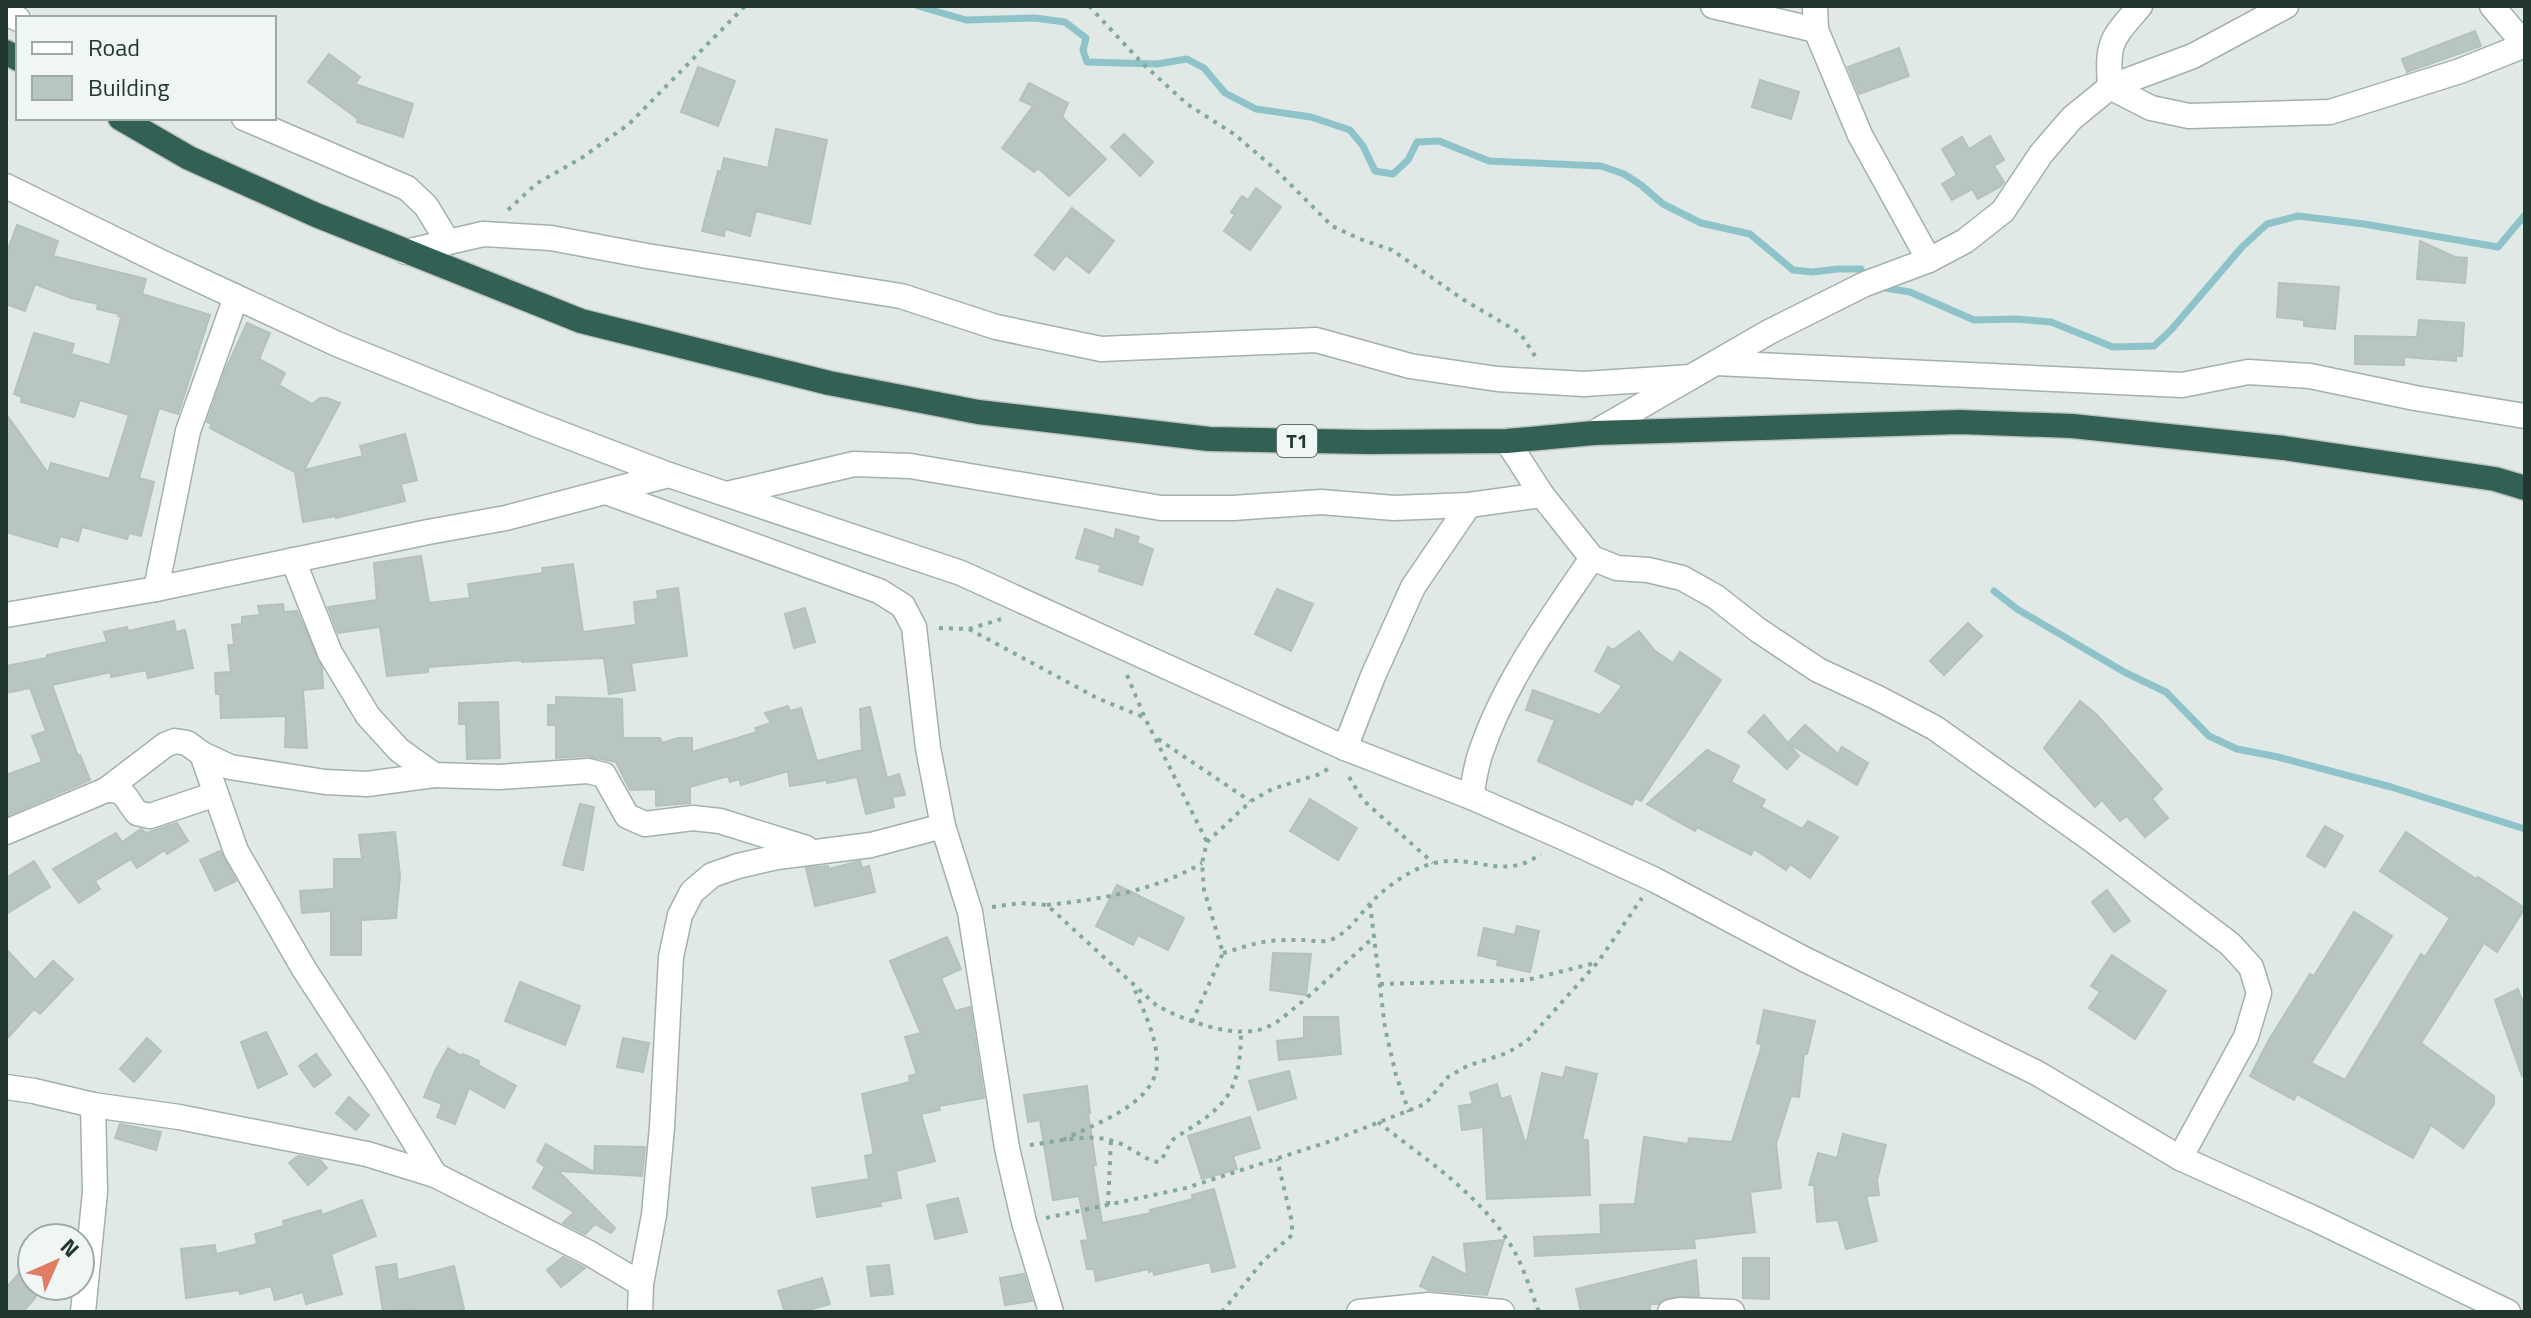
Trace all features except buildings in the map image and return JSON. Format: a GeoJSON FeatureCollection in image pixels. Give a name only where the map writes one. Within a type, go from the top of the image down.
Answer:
{"type":"FeatureCollection","features":[{"type":"Feature","properties":{"kind":"highway","name":"T1"},"geometry":{"type":"LineString","coordinates":[[123,120],[189,158],[406,252],[581,321],[829,383],[978,412],[1209,439],[1368,442],[1507,441],[1594,433],[1960,422],[2072,426],[2284,448],[2495,479],[2525,488]]}},
{"type":"Feature","properties":{"kind":"street"},"geometry":{"type":"LineString","coordinates":[[1713,6],[1816,18],[1860,135],[1929,260]]}},
{"type":"Feature","properties":{"kind":"street"},"geometry":{"type":"LineString","coordinates":[[2110,87],[2108,56],[2113,39],[2140,6]]}},
{"type":"Feature","properties":{"kind":"street"},"geometry":{"type":"LineString","coordinates":[[1594,433],[1769,332],[1865,284],[1929,260],[1965,241],[2003,211],[2041,154],[2072,118],[2110,87],[2193,56],[2286,6]]}},
{"type":"Feature","properties":{"kind":"street"},"geometry":{"type":"LineString","coordinates":[[2110,87],[2151,108],[2189,116],[2330,112],[2460,71],[2525,45],[2492,6]]}},
{"type":"Feature","properties":{"kind":"street"},"geometry":{"type":"LineString","coordinates":[[249,120],[407,188],[426,206],[448,242]]}},
{"type":"Feature","properties":{"kind":"street"},"geometry":{"type":"LineString","coordinates":[[6,186],[337,344],[669,475],[961,573],[1113,641],[1343,754],[1471,797],[1562,837],[1655,880],[1804,959],[2037,1073],[2180,1158],[2508,1312]]}},
{"type":"Feature","properties":{"kind":"street"},"geometry":{"type":"LineString","coordinates":[[406,252],[483,234],[551,238],[901,296],[996,327],[1101,349],[1316,340],[1410,366],[1497,379],[1584,384],[1691,377]]}},
{"type":"Feature","properties":{"kind":"street"},"geometry":{"type":"LineString","coordinates":[[156,589],[188,431],[236,297]]}},
{"type":"Feature","properties":{"kind":"street"},"geometry":{"type":"LineString","coordinates":[[1716,363],[2182,385],[2248,372],[2310,376],[2415,398],[2525,416]]}},
{"type":"Feature","properties":{"kind":"street"},"geometry":{"type":"LineString","coordinates":[[1507,441],[1542,495],[1592,558],[1617,568],[1648,570],[1682,578],[1716,597],[1818,670],[1935,728],[2230,944],[2251,967],[2259,993],[2246,1037],[2180,1158]]}},
{"type":"Feature","properties":{"kind":"street"},"geometry":{"type":"LineString","coordinates":[[727,494],[854,464],[910,466],[1161,508],[1233,508],[1321,502],[1394,508],[1469,505],[1542,495]]}},
{"type":"Feature","properties":{"kind":"street"},"geometry":{"type":"LineString","coordinates":[[6,615],[156,589],[506,518],[669,475]]}},
{"type":"Feature","properties":{"kind":"street"},"geometry":{"type":"LineString","coordinates":[[606,492],[879,591],[903,606],[914,627],[928,748],[943,826],[970,912],[1007,1148],[1024,1222],[1051,1312]]}},
{"type":"Feature","properties":{"kind":"street"},"geometry":{"type":"LineString","coordinates":[[1343,754],[1373,676],[1413,587],[1469,505]]}},
{"type":"Feature","properties":{"kind":"street"},"geometry":{"type":"LineString","coordinates":[[1471,797],[1481,750],[1506,692],[1526,656],[1592,558]]}},
{"type":"Feature","properties":{"kind":"street"},"geometry":{"type":"LineString","coordinates":[[293,560],[330,653],[368,716],[399,750],[434,775]]}},
{"type":"Feature","properties":{"kind":"street"},"geometry":{"type":"LineString","coordinates":[[6,832],[106,790],[165,745],[175,741],[187,743],[230,767],[325,782],[367,784],[434,775],[499,777],[588,771],[604,775],[627,816],[645,824],[693,818],[720,821],[788,844],[825,852]]}},
{"type":"Feature","properties":{"kind":"street"},"geometry":{"type":"LineString","coordinates":[[202,754],[236,851],[296,956],[435,1175]]}},
{"type":"Feature","properties":{"kind":"street"},"geometry":{"type":"LineString","coordinates":[[106,790],[117,790],[126,795],[137,813],[150,816],[216,794]]}},
{"type":"Feature","properties":{"kind":"street"},"geometry":{"type":"LineString","coordinates":[[640,1312],[641,1284],[654,1215],[671,957],[680,915],[692,892],[712,875],[777,857],[871,845],[943,826]]}},
{"type":"Feature","properties":{"kind":"street"},"geometry":{"type":"LineString","coordinates":[[6,1087],[367,1154],[435,1175],[589,1253],[641,1284]]}},
{"type":"Feature","properties":{"kind":"street"},"geometry":{"type":"LineString","coordinates":[[83,1312],[95,1192],[93,1105]]}},
{"type":"Feature","properties":{"kind":"street"},"geometry":{"type":"LineString","coordinates":[[1359,1312],[1429,1305],[1502,1312]]}},
{"type":"Feature","properties":{"kind":"street"},"geometry":{"type":"LineString","coordinates":[[1670,1312],[1732,1312]]}},
{"type":"Feature","properties":{"kind":"path"},"geometry":{"type":"LineString","coordinates":[[483,234],[536,184],[583,157],[629,124],[745,6]]}},
{"type":"Feature","properties":{"kind":"path"},"geometry":{"type":"LineString","coordinates":[[1089,6],[1142,63],[1187,104],[1234,134],[1275,169],[1332,226],[1392,250],[1464,300],[1520,333],[1532,348],[1548,381]]}},
{"type":"Feature","properties":{"kind":"path"},"geometry":{"type":"LineString","coordinates":[[914,627],[969,629],[1038,607]]}},
{"type":"Feature","properties":{"kind":"path"},"geometry":{"type":"LineString","coordinates":[[969,629],[1097,698],[1145,718]]}},
{"type":"Feature","properties":{"kind":"path"},"geometry":{"type":"LineString","coordinates":[[1113,641],[1145,718],[1207,842]]}},
{"type":"Feature","properties":{"kind":"path"},"geometry":{"type":"LineString","coordinates":[[1156,737],[1251,801]]}},
{"type":"Feature","properties":{"kind":"path"},"geometry":{"type":"LineString","coordinates":[[1192,1022],[1223,953],[1204,890],[1202,863],[1207,842],[1251,801],[1272,789],[1320,774],[1343,754],[1363,800],[1433,863]]}},
{"type":"Feature","properties":{"kind":"path"},"geometry":{"type":"LineString","coordinates":[[1223,953],[1259,943],[1299,939],[1318,942],[1335,938],[1351,927],[1389,887],[1433,863],[1523,866],[1562,837]]}},
{"type":"Feature","properties":{"kind":"path"},"geometry":{"type":"LineString","coordinates":[[970,912],[1020,903],[1047,905],[1099,900],[1157,885],[1181,876],[1202,863]]}},
{"type":"Feature","properties":{"kind":"path"},"geometry":{"type":"LineString","coordinates":[[1024,1222],[1186,1188],[1276,1159],[1425,1104],[1448,1077],[1467,1066],[1507,1053],[1527,1041],[1598,962],[1655,880]]}},
{"type":"Feature","properties":{"kind":"path"},"geometry":{"type":"LineString","coordinates":[[1370,904],[1385,1028],[1409,1112]]}},
{"type":"Feature","properties":{"kind":"path"},"geometry":{"type":"LineString","coordinates":[[1047,905],[1156,1005],[1192,1022],[1241,1032],[1266,1029],[1286,1015],[1375,936]]}},
{"type":"Feature","properties":{"kind":"path"},"geometry":{"type":"LineString","coordinates":[[1380,984],[1527,980],[1598,962]]}},
{"type":"Feature","properties":{"kind":"path"},"geometry":{"type":"LineString","coordinates":[[1059,1142],[1126,1108],[1141,1098],[1151,1085],[1158,1062],[1133,986]]}},
{"type":"Feature","properties":{"kind":"path"},"geometry":{"type":"LineString","coordinates":[[1007,1148],[1087,1138],[1111,1140],[1134,1149],[1153,1162],[1159,1162],[1170,1142],[1220,1108],[1226,1099],[1232,1089],[1240,1056],[1241,1032]]}},
{"type":"Feature","properties":{"kind":"path"},"geometry":{"type":"LineString","coordinates":[[1378,1122],[1465,1191],[1493,1219],[1512,1247],[1539,1312]]}},
{"type":"Feature","properties":{"kind":"path"},"geometry":{"type":"LineString","coordinates":[[1108,1206],[1111,1140]]}},
{"type":"Feature","properties":{"kind":"path"},"geometry":{"type":"LineString","coordinates":[[1222,1312],[1263,1261],[1292,1235],[1292,1222],[1276,1159]]}},
{"type":"Feature","properties":{"kind":"waterway"},"geometry":{"type":"LineString","coordinates":[[918,6],[966,20],[1035,18],[1065,22],[1086,38],[1083,50],[1087,62],[1157,64],[1187,59],[1204,68],[1225,93],[1256,109],[1311,117],[1350,130],[1363,146],[1375,171],[1393,174],[1408,160],[1417,142],[1439,141],[1489,161],[1601,166],[1624,174],[1663,204],[1701,223],[1750,234],[1793,270],[1861,269],[1863,279]]}},
{"type":"Feature","properties":{"kind":"waterway"},"geometry":{"type":"LineString","coordinates":[[1879,287],[1910,292],[1974,320],[2051,322],[2113,347],[2154,346],[2242,247],[2267,224],[2298,216],[2498,247],[2525,215]]}},
{"type":"Feature","properties":{"kind":"waterway"},"geometry":{"type":"LineString","coordinates":[[1994,591],[2017,609],[2126,673],[2166,692],[2209,736],[2237,749],[2391,787],[2525,829]]}}]}
